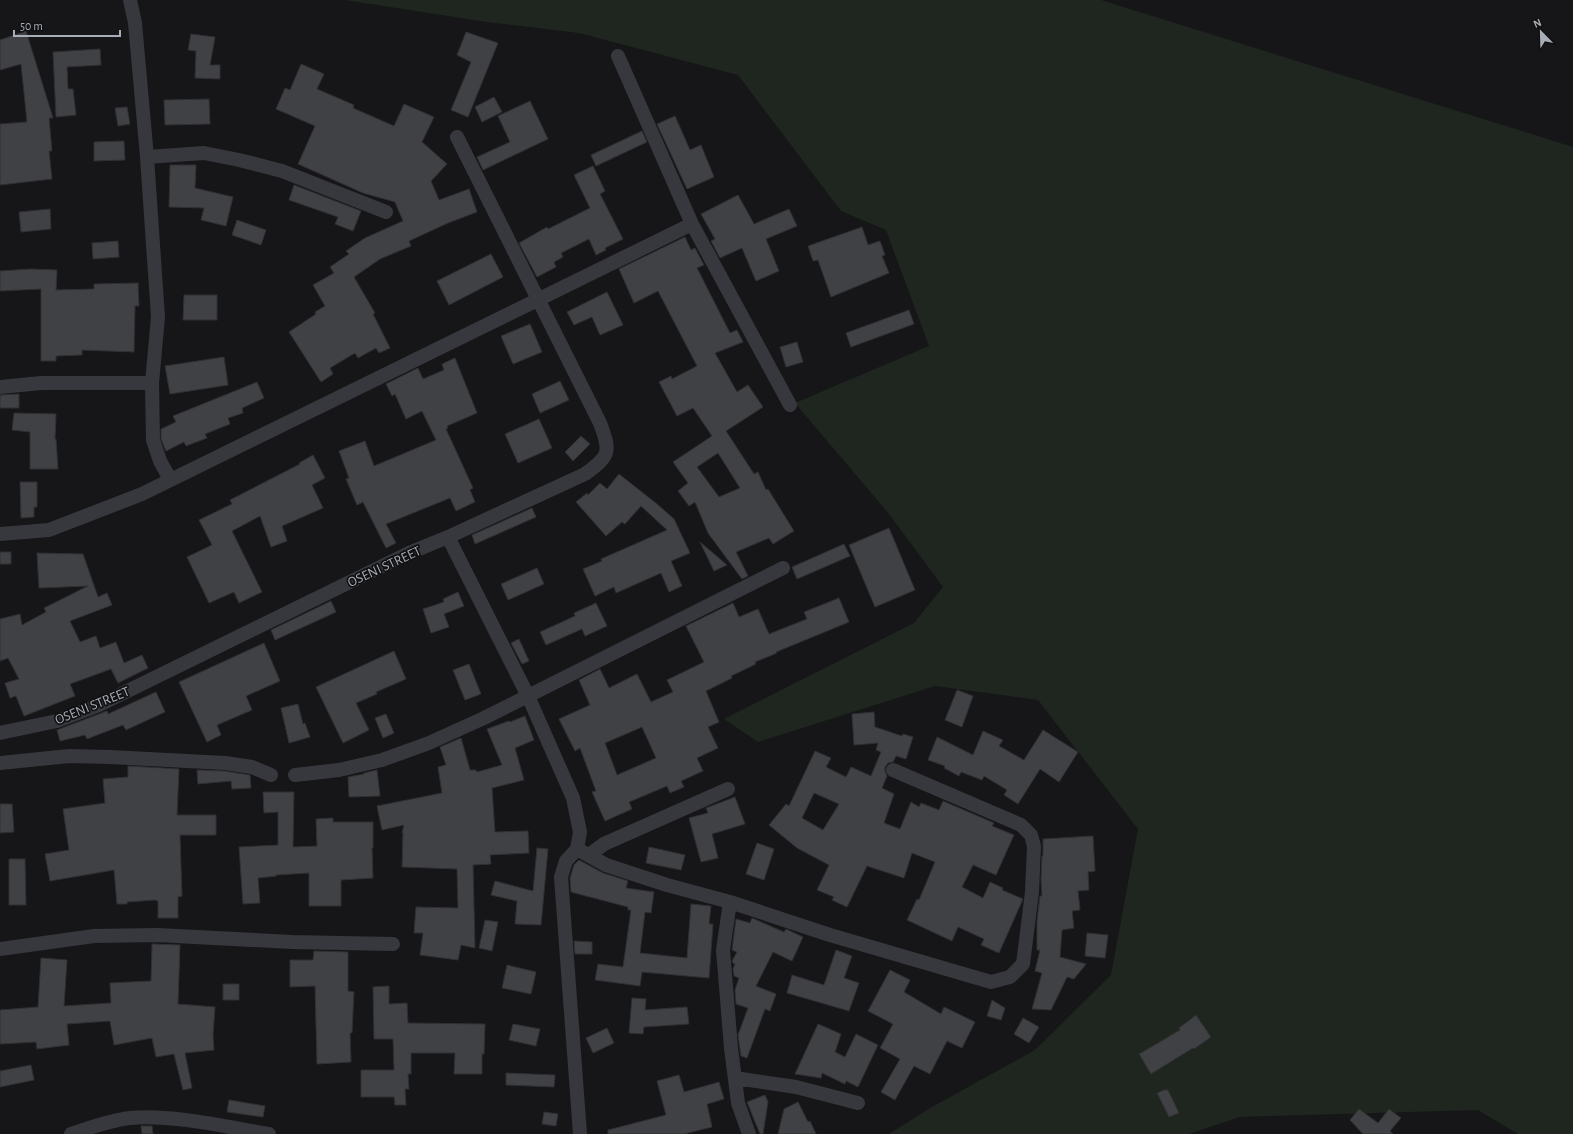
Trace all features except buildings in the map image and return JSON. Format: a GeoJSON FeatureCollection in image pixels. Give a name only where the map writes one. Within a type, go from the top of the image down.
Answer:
{"type":"FeatureCollection","features":[{"type":"Feature","properties":{"kind":"street"},"geometry":{"type":"LineString","coordinates":[[130,0],[135,23],[147,157],[158,317],[152,383],[153,440],[160,461],[170,480]]}},
{"type":"Feature","properties":{"kind":"street"},"geometry":{"type":"LineString","coordinates":[[618,56],[692,224],[790,405]]}},
{"type":"Feature","properties":{"kind":"street","name":"OSENI STREET"},"geometry":{"type":"LineString","coordinates":[[0,733],[57,721],[99,704],[240,637],[402,556],[448,537],[585,474],[602,462],[606,453],[608,442],[600,423],[457,137]]}},
{"type":"Feature","properties":{"kind":"street"},"geometry":{"type":"LineString","coordinates":[[147,157],[204,153],[239,160],[282,171],[386,212]]}},
{"type":"Feature","properties":{"kind":"street"},"geometry":{"type":"LineString","coordinates":[[0,534],[50,530],[142,494],[692,224]]}},
{"type":"Feature","properties":{"kind":"street"},"geometry":{"type":"LineString","coordinates":[[0,387],[41,383],[152,383]]}},
{"type":"Feature","properties":{"kind":"street"},"geometry":{"type":"LineString","coordinates":[[448,537],[528,696],[573,798],[583,852]]}},
{"type":"Feature","properties":{"kind":"street"},"geometry":{"type":"LineString","coordinates":[[295,775],[339,770],[382,760],[429,742],[484,718],[783,568]]}},
{"type":"Feature","properties":{"kind":"street"},"geometry":{"type":"LineString","coordinates":[[0,763],[69,756],[110,757],[225,763],[252,767],[271,775]]}},
{"type":"Feature","properties":{"kind":"street"},"geometry":{"type":"LineString","coordinates":[[583,852],[606,865],[667,885],[730,902],[830,936],[991,982],[1010,977],[1023,964],[1032,892],[1034,846],[1031,835],[1021,825],[893,770]]}},
{"type":"Feature","properties":{"kind":"street"},"geometry":{"type":"LineString","coordinates":[[580,1134],[561,877],[566,861],[583,852],[728,789]]}},
{"type":"Feature","properties":{"kind":"street"},"geometry":{"type":"LineString","coordinates":[[730,902],[723,950],[731,1048],[738,1103],[749,1134]]}},
{"type":"Feature","properties":{"kind":"street"},"geometry":{"type":"LineString","coordinates":[[0,949],[94,936],[157,935],[292,942],[393,944]]}},
{"type":"Feature","properties":{"kind":"street"},"geometry":{"type":"LineString","coordinates":[[735,1078],[796,1087],[858,1103]]}},
{"type":"Feature","properties":{"kind":"street"},"geometry":{"type":"LineString","coordinates":[[71,1134],[99,1124],[130,1118],[167,1118],[269,1134]]}},
{"type":"Feature","properties":{"kind":"shaded area"},"geometry":{"type":"Polygon","coordinates":[[[345,0],[1101,0],[1573,147],[1573,1134],[1518,1134],[1478,1110],[1240,1117],[1189,1134],[889,1134],[932,1107],[1035,1050],[1111,975],[1138,829],[1038,700],[935,686],[758,742],[724,719],[914,623],[943,587],[889,514],[795,403],[929,346],[886,230],[841,211],[738,75],[579,33],[487,22],[345,0]]]}}]}
